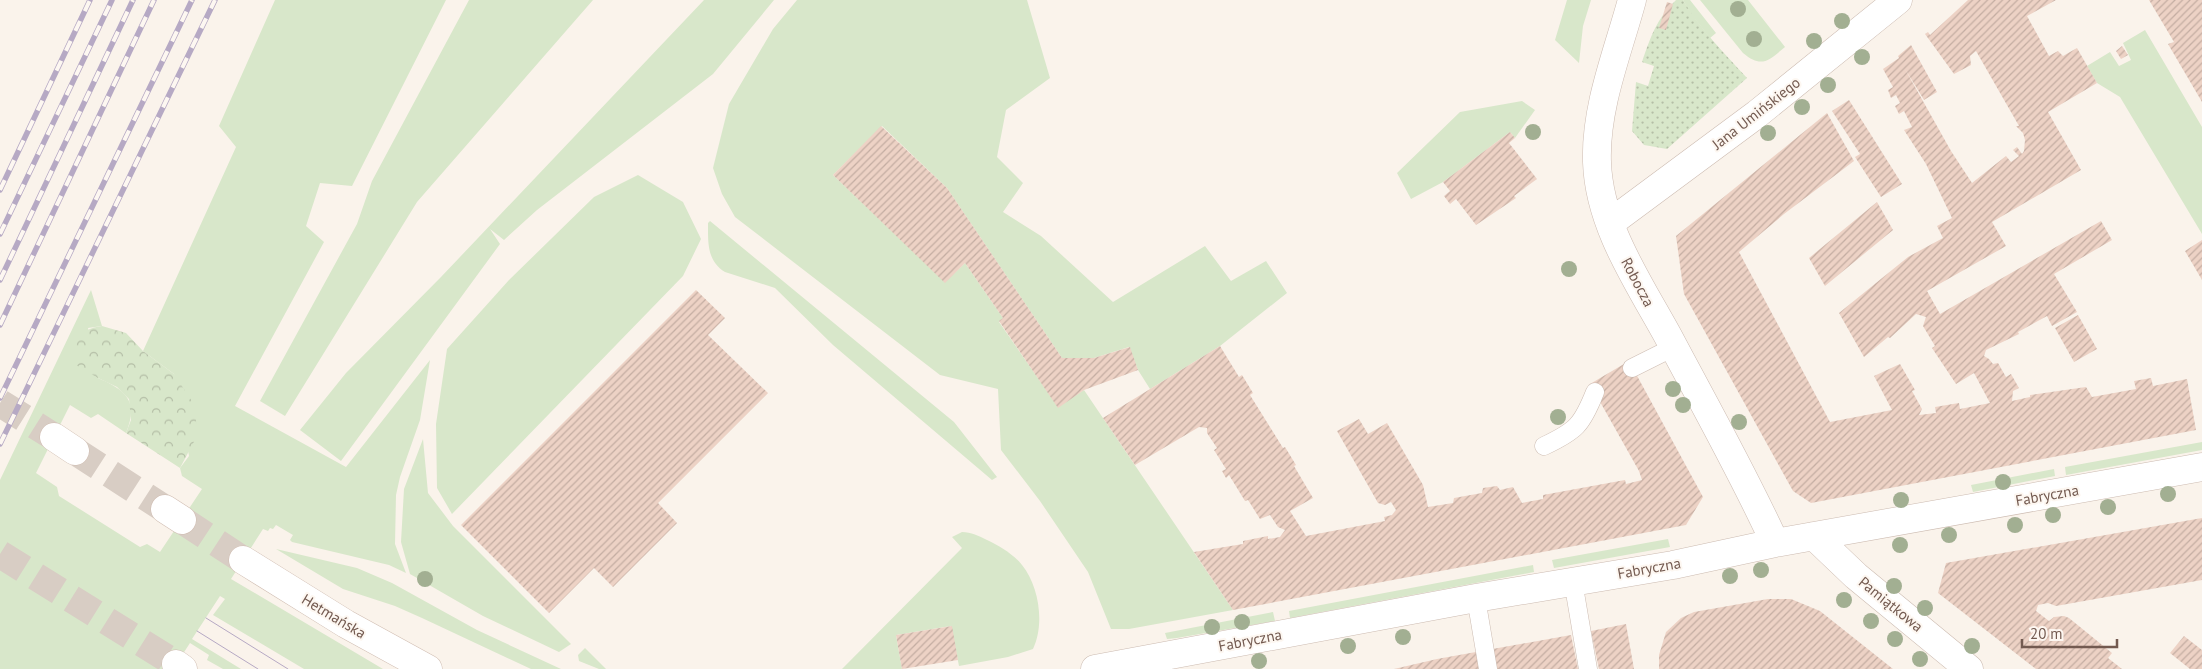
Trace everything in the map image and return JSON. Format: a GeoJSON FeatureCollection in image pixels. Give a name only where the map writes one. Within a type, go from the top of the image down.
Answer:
{"type":"FeatureCollection","features":[{"type":"Feature","properties":{"kind":"street","name":"Robocza"},"geometry":{"type":"LineString","coordinates":[[1632,0],[1604,103],[1598,137],[1598,176],[1604,210],[1622,252],[1744,476],[1775,543]]}},
{"type":"Feature","properties":{"kind":"street","name":"Jana Umińskiego"},"geometry":{"type":"LineString","coordinates":[[1610,223],[1757,114],[1898,0]]}},
{"type":"Feature","properties":{"kind":"street","name":"Fabryczna"},"geometry":{"type":"LineString","coordinates":[[1096,669],[1476,598],[1673,565],[1775,543],[2202,467]]}},
{"type":"Feature","properties":{"kind":"street","name":"Pamiątkowa"},"geometry":{"type":"LineString","coordinates":[[1814,536],[1856,576],[1969,669]]}},
{"type":"Feature","properties":{"kind":"street","name":"Hetmańska"},"geometry":{"type":"LineString","coordinates":[[243,560],[346,624],[428,669]]}},
{"type":"Feature","properties":{"kind":"lane"},"geometry":{"type":"LineString","coordinates":[[1632,368],[1674,347]]}},
{"type":"Feature","properties":{"kind":"lane"},"geometry":{"type":"LineString","coordinates":[[1544,446],[1566,436],[1575,429],[1581,422],[1595,392]]}},
{"type":"Feature","properties":{"kind":"lane"},"geometry":{"type":"LineString","coordinates":[[1573,581],[1588,669]]}},
{"type":"Feature","properties":{"kind":"lane"},"geometry":{"type":"LineString","coordinates":[[1476,598],[1488,669]]}},
{"type":"Feature","properties":{"kind":"green space"},"geometry":{"type":"Polygon","coordinates":[[[275,0],[446,0],[352,186],[320,183],[306,226],[324,242],[235,406],[346,467],[430,360],[420,420],[400,477],[396,495],[395,544],[406,573],[389,565],[292,542],[290,540],[293,535],[276,525],[268,531],[263,529],[231,579],[383,669],[304,669],[213,615],[225,599],[220,596],[192,639],[241,669],[223,669],[207,660],[209,655],[190,643],[173,669],[0,669],[0,480],[91,290],[102,326],[88,328],[98,378],[123,392],[130,405],[130,422],[126,433],[98,414],[91,418],[70,405],[36,473],[57,487],[59,496],[140,547],[147,544],[160,552],[202,489],[182,476],[180,468],[189,456],[174,374],[143,351],[236,147],[219,126],[275,0]]]}},
{"type":"Feature","properties":{"kind":"green space"},"geometry":{"type":"Polygon","coordinates":[[[469,0],[593,0],[417,202],[285,416],[260,401],[357,224],[372,181],[469,0]]]}},
{"type":"Feature","properties":{"kind":"green space"},"geometry":{"type":"Polygon","coordinates":[[[704,0],[774,0],[713,74],[537,210],[504,240],[490,229],[500,244],[341,461],[300,430],[346,373],[441,277],[704,0]]]}},
{"type":"Feature","properties":{"kind":"green space"},"geometry":{"type":"Polygon","coordinates":[[[797,0],[1027,0],[1050,78],[1006,110],[997,157],[1023,183],[1003,212],[1041,236],[1113,302],[1205,246],[1231,281],[1266,261],[1287,293],[1220,346],[1150,389],[1138,370],[1129,347],[1094,358],[1062,358],[947,188],[882,126],[833,175],[945,282],[965,263],[1003,318],[999,322],[1058,407],[1084,390],[1233,610],[1129,629],[1111,629],[1088,572],[1040,501],[1001,450],[998,389],[940,375],[735,217],[722,194],[713,168],[729,104],[773,29],[797,0]]]}},
{"type":"Feature","properties":{"kind":"green space"},"geometry":{"type":"Polygon","coordinates":[[[1567,0],[1591,0],[1583,26],[1579,63],[1555,40],[1567,0]]]}},
{"type":"Feature","properties":{"kind":"green space"},"geometry":{"type":"Polygon","coordinates":[[[1676,0],[1683,0],[1705,31],[1747,78],[1667,149],[1644,145],[1632,131],[1636,82],[1648,86],[1654,66],[1642,62],[1648,44],[1664,14],[1676,0]]]}},
{"type":"Feature","properties":{"kind":"green space"},"geometry":{"type":"Polygon","coordinates":[[[1683,0],[1690,0],[1716,33],[1710,38],[1691,14],[1683,0]]]}},
{"type":"Feature","properties":{"kind":"green space"},"geometry":{"type":"Polygon","coordinates":[[[1700,0],[1748,0],[1785,47],[1770,59],[1760,62],[1755,61],[1743,53],[1700,0]]]}},
{"type":"Feature","properties":{"kind":"green space"},"geometry":{"type":"Polygon","coordinates":[[[2145,30],[2202,127],[2202,234],[2120,97],[2097,83],[2087,66],[2110,52],[2119,66],[2131,60],[2123,43],[2145,30]]]}},
{"type":"Feature","properties":{"kind":"green space"},"geometry":{"type":"Polygon","coordinates":[[[1522,101],[1535,110],[1515,138],[1510,132],[1443,182],[1411,199],[1397,173],[1460,112],[1522,101]]]}},
{"type":"Feature","properties":{"kind":"green space"},"geometry":{"type":"Polygon","coordinates":[[[638,175],[683,202],[701,239],[683,276],[452,514],[437,488],[436,424],[447,349],[509,280],[594,197],[638,175]]]}},
{"type":"Feature","properties":{"kind":"green space"},"geometry":{"type":"Polygon","coordinates":[[[710,221],[954,422],[997,477],[992,480],[833,345],[775,288],[725,272],[719,268],[710,251],[708,223],[710,221]]]}},
{"type":"Feature","properties":{"kind":"green space"},"geometry":{"type":"Polygon","coordinates":[[[102,326],[126,333],[143,351],[174,374],[195,406],[197,436],[180,468],[126,433],[131,420],[129,399],[117,387],[76,365],[75,349],[78,338],[88,330],[102,326]]]}},
{"type":"Feature","properties":{"kind":"green space"},"geometry":{"type":"Polygon","coordinates":[[[423,439],[428,493],[453,526],[571,644],[559,652],[483,616],[410,574],[401,542],[404,489],[423,439]]]}},
{"type":"Feature","properties":{"kind":"green space"},"geometry":{"type":"Polygon","coordinates":[[[2202,442],[2202,450],[2066,475],[2065,467],[2202,442]]]}},
{"type":"Feature","properties":{"kind":"green space"},"geometry":{"type":"Polygon","coordinates":[[[2054,469],[2055,476],[1973,492],[1971,485],[2054,469]]]}},
{"type":"Feature","properties":{"kind":"green space"},"geometry":{"type":"Polygon","coordinates":[[[962,532],[992,542],[1018,561],[1028,574],[1036,594],[1039,617],[1037,639],[1033,649],[1008,657],[959,666],[951,626],[896,635],[902,669],[842,669],[962,548],[952,537],[962,532]]]}},
{"type":"Feature","properties":{"kind":"green space"},"geometry":{"type":"Polygon","coordinates":[[[1668,539],[1670,547],[1554,568],[1552,560],[1668,539]]]}},
{"type":"Feature","properties":{"kind":"green space"},"geometry":{"type":"Polygon","coordinates":[[[276,549],[357,568],[392,583],[477,630],[561,669],[531,669],[395,606],[343,589],[276,549]]]}},
{"type":"Feature","properties":{"kind":"green space"},"geometry":{"type":"Polygon","coordinates":[[[1533,565],[1534,572],[1290,618],[1289,611],[1533,565]]]}},
{"type":"Feature","properties":{"kind":"green space"},"geometry":{"type":"Polygon","coordinates":[[[1273,612],[1275,621],[1177,638],[1167,639],[1165,633],[1273,612]]]}},
{"type":"Feature","properties":{"kind":"green space"},"geometry":{"type":"Polygon","coordinates":[[[585,648],[606,669],[599,669],[579,661],[578,655],[585,648]]]}},
{"type":"Feature","properties":{"kind":"building"},"geometry":{"type":"Polygon","coordinates":[[[1968,0],[2056,0],[2027,16],[2049,56],[2058,51],[2063,56],[2077,48],[2097,83],[2048,112],[2081,170],[1992,222],[2006,246],[1927,291],[1940,314],[2101,221],[2112,240],[2054,274],[2077,312],[2052,326],[2047,316],[2018,332],[2019,334],[1986,350],[1984,356],[1993,364],[1998,363],[2006,377],[2011,374],[2019,388],[2013,391],[2012,401],[2030,397],[2030,395],[2086,387],[2092,397],[2136,389],[2134,381],[2151,378],[2153,386],[2187,379],[2196,430],[1811,503],[1793,491],[1684,294],[1676,236],[1827,113],[1854,161],[1784,214],[1739,252],[1830,422],[1892,410],[1874,376],[1900,364],[1915,390],[1912,391],[1922,409],[1919,415],[1936,413],[1935,407],[1959,403],[1960,409],[1990,403],[1974,373],[1956,384],[1932,348],[1935,346],[1923,326],[1926,317],[1916,314],[1890,338],[1888,337],[1864,357],[1839,313],[1908,257],[1943,238],[1937,226],[1952,218],[1926,164],[1904,130],[1912,127],[1904,111],[1899,114],[1895,106],[1900,103],[1896,95],[1891,98],[1888,90],[1893,87],[1883,69],[1899,58],[1898,56],[1911,45],[1937,92],[1924,100],[1905,69],[1951,151],[1972,183],[2006,156],[2011,162],[2019,156],[2013,150],[2017,147],[2022,154],[2024,151],[2025,140],[2023,133],[2016,126],[2019,126],[1976,51],[1970,56],[1971,65],[1954,74],[1925,34],[1928,32],[1930,35],[1968,0]]]}},
{"type":"Feature","properties":{"kind":"building"},"geometry":{"type":"Polygon","coordinates":[[[2149,0],[2202,0],[2202,102],[2168,44],[2174,42],[2149,0]]]}},
{"type":"Feature","properties":{"kind":"building"},"geometry":{"type":"Polygon","coordinates":[[[1667,2],[1673,4],[1666,30],[1659,28],[1667,2]]]}},
{"type":"Feature","properties":{"kind":"building"},"geometry":{"type":"Polygon","coordinates":[[[2122,46],[2128,55],[2121,59],[2116,51],[2122,46]]]}},
{"type":"Feature","properties":{"kind":"building"},"geometry":{"type":"Polygon","coordinates":[[[1849,100],[1902,184],[1881,197],[1855,157],[1860,154],[1832,111],[1849,100]]]}},
{"type":"Feature","properties":{"kind":"building"},"geometry":{"type":"Polygon","coordinates":[[[881,126],[947,188],[1062,358],[1094,358],[1130,347],[1138,370],[1084,390],[1058,408],[999,321],[1003,318],[965,263],[945,283],[833,175],[881,126]]]}},
{"type":"Feature","properties":{"kind":"building"},"geometry":{"type":"Polygon","coordinates":[[[1510,132],[1515,138],[1509,143],[1537,179],[1514,196],[1516,198],[1476,225],[1456,199],[1450,204],[1444,196],[1450,191],[1443,182],[1510,132]]]}},
{"type":"Feature","properties":{"kind":"building"},"geometry":{"type":"Polygon","coordinates":[[[1877,202],[1893,230],[1825,286],[1809,258],[1877,202]]]}},
{"type":"Feature","properties":{"kind":"building"},"geometry":{"type":"Polygon","coordinates":[[[2202,240],[2202,280],[2185,251],[2202,240]]]}},
{"type":"Feature","properties":{"kind":"building"},"geometry":{"type":"Polygon","coordinates":[[[696,290],[725,318],[708,335],[768,393],[658,503],[677,523],[613,587],[594,568],[549,613],[461,525],[696,290]]]}},
{"type":"Feature","properties":{"kind":"building"},"geometry":{"type":"Polygon","coordinates":[[[2078,315],[2097,349],[2074,362],[2055,328],[2078,315]]]}},
{"type":"Feature","properties":{"kind":"building"},"geometry":{"type":"Polygon","coordinates":[[[1220,346],[1239,377],[1242,375],[1253,393],[1250,395],[1283,448],[1285,447],[1313,498],[1290,511],[1306,536],[1385,521],[1384,517],[1392,515],[1396,510],[1391,502],[1385,505],[1378,503],[1337,431],[1359,419],[1368,434],[1387,423],[1423,485],[1428,507],[1453,503],[1454,498],[1482,493],[1483,488],[1497,486],[1500,490],[1513,487],[1522,503],[1543,499],[1543,495],[1625,480],[1626,484],[1642,480],[1639,471],[1590,384],[1629,361],[1703,497],[1686,525],[1233,610],[1194,552],[1243,544],[1243,541],[1268,536],[1268,539],[1280,537],[1285,530],[1278,527],[1270,515],[1260,519],[1248,500],[1245,501],[1229,475],[1226,478],[1222,471],[1226,469],[1214,450],[1217,448],[1207,433],[1207,428],[1199,427],[1135,465],[1103,418],[1220,346]]]}},
{"type":"Feature","properties":{"kind":"building"},"geometry":{"type":"Polygon","coordinates":[[[2202,518],[2202,580],[2056,606],[2048,603],[2038,605],[2036,611],[2049,621],[2054,617],[2064,616],[2069,618],[2112,653],[2108,658],[2122,669],[2036,669],[1938,593],[1946,563],[2202,518]]]}},
{"type":"Feature","properties":{"kind":"building"},"geometry":{"type":"Polygon","coordinates":[[[1768,599],[1791,599],[1820,611],[1893,669],[1659,669],[1659,655],[1666,632],[1681,618],[1694,612],[1768,599]]]}},
{"type":"Feature","properties":{"kind":"building"},"geometry":{"type":"Polygon","coordinates":[[[1626,624],[1634,669],[1599,669],[1591,631],[1626,624]]]}},
{"type":"Feature","properties":{"kind":"building"},"geometry":{"type":"Polygon","coordinates":[[[952,626],[958,660],[902,669],[896,635],[952,626]]]}},
{"type":"Feature","properties":{"kind":"building"},"geometry":{"type":"Polygon","coordinates":[[[1571,635],[1578,669],[1394,669],[1437,659],[1571,635]]]}},
{"type":"Feature","properties":{"kind":"building"},"geometry":{"type":"Polygon","coordinates":[[[2184,636],[2202,650],[2202,669],[2190,669],[2170,653],[2184,636]]]}},
{"type":"Feature","properties":{"kind":"tunnel"},"geometry":{"type":"LineString","coordinates":[[0,403],[54,437]]}},
{"type":"Feature","properties":{"kind":"tunnel"},"geometry":{"type":"LineString","coordinates":[[75,451],[165,509]]}},
{"type":"Feature","properties":{"kind":"tunnel"},"geometry":{"type":"LineString","coordinates":[[182,520],[243,560]]}},
{"type":"Feature","properties":{"kind":"tunnel"},"geometry":{"type":"LineString","coordinates":[[0,554],[176,664]]}},
{"type":"Feature","properties":{"kind":"tram line"},"geometry":{"type":"LineString","coordinates":[[206,618],[288,669]]}},
{"type":"Feature","properties":{"kind":"tram line"},"geometry":{"type":"LineString","coordinates":[[197,631],[258,669]]}},
{"type":"Feature","properties":{"kind":"railway"},"geometry":{"type":"LineString","coordinates":[[0,190],[90,0]]}},
{"type":"Feature","properties":{"kind":"railway"},"geometry":{"type":"LineString","coordinates":[[0,234],[112,0]]}},
{"type":"Feature","properties":{"kind":"railway"},"geometry":{"type":"LineString","coordinates":[[0,280],[133,0]]}},
{"type":"Feature","properties":{"kind":"railway"},"geometry":{"type":"LineString","coordinates":[[0,325],[154,0]]}},
{"type":"Feature","properties":{"kind":"railway"},"geometry":{"type":"LineString","coordinates":[[0,398],[192,0]]}},
{"type":"Feature","properties":{"kind":"railway"},"geometry":{"type":"LineString","coordinates":[[0,444],[215,0]]}}]}
